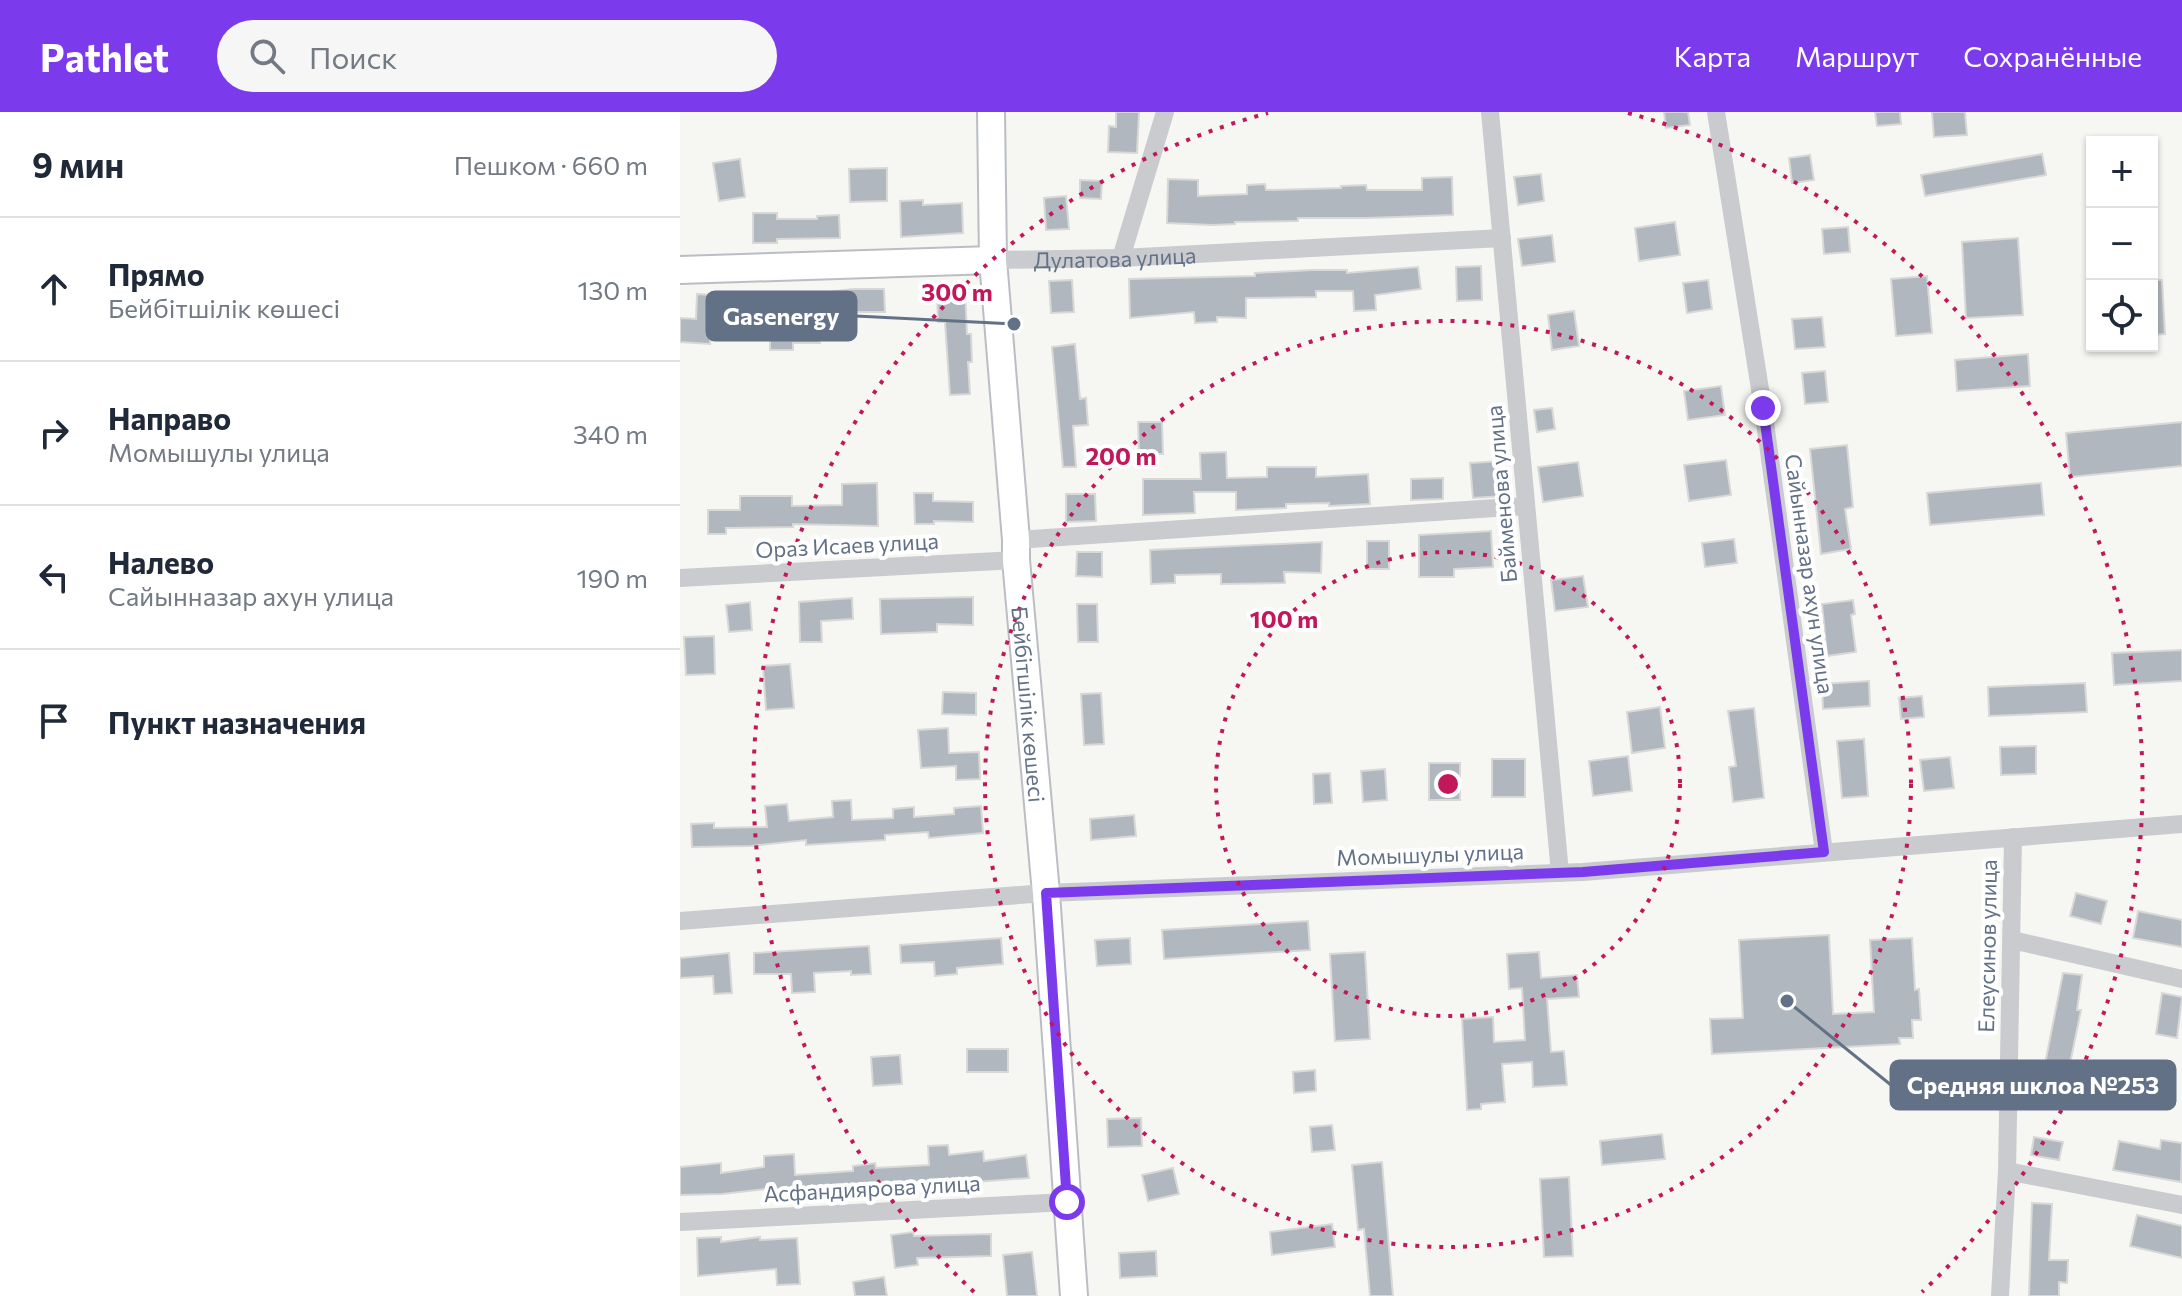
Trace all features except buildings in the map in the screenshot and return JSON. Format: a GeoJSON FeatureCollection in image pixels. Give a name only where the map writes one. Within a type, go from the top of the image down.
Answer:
{"type":"FeatureCollection","features":[{"type":"Feature","properties":{"kind":"street","name":"Бейбітшілік көшесі"},"geometry":{"type":"LineString","coordinates":[[991,112],[993,260],[1046,893],[1074,1296]]}},
{"type":"Feature","properties":{"kind":"street"},"geometry":{"type":"LineString","coordinates":[[1121,258],[1165,112]]}},
{"type":"Feature","properties":{"kind":"street","name":"Байменова улица"},"geometry":{"type":"LineString","coordinates":[[1490,112],[1560,873]]}},
{"type":"Feature","properties":{"kind":"street","name":"Сайынназар ахун улица"},"geometry":{"type":"LineString","coordinates":[[1716,112],[1763,408],[1824,852]]}},
{"type":"Feature","properties":{"kind":"street","name":"Дулатова улица"},"geometry":{"type":"LineString","coordinates":[[680,270],[1121,258],[1502,238]]}},
{"type":"Feature","properties":{"kind":"street","name":"Ораз Исаев улица"},"geometry":{"type":"LineString","coordinates":[[680,578],[1526,506]]}},
{"type":"Feature","properties":{"kind":"street","name":"Момышулы улица"},"geometry":{"type":"LineString","coordinates":[[680,921],[1046,893],[1560,873],[2182,824]]}},
{"type":"Feature","properties":{"kind":"street","name":"Елеусинов улица"},"geometry":{"type":"LineString","coordinates":[[2000,1296],[2007,1171],[2013,837]]}},
{"type":"Feature","properties":{"kind":"street"},"geometry":{"type":"LineString","coordinates":[[2012,940],[2182,979]]}},
{"type":"Feature","properties":{"kind":"street"},"geometry":{"type":"LineString","coordinates":[[2007,1171],[2182,1205]]}},
{"type":"Feature","properties":{"kind":"street","name":"Асфандиярова улица"},"geometry":{"type":"LineString","coordinates":[[680,1222],[1067,1202]]}},
{"type":"Feature","properties":{"kind":"place","name":"Gasenergy"},"geometry":{"type":"Point","coordinates":[1014,324]}},
{"type":"Feature","properties":{"kind":"place","name":"Средняя шклоа №253"},"geometry":{"type":"Point","coordinates":[1787,1001]}},
{"type":"Feature","properties":{"kind":"route"},"geometry":{"type":"LineString","coordinates":[[1067,1202],[1046,893],[1583,872],[1824,852],[1763,408]]}}]}
